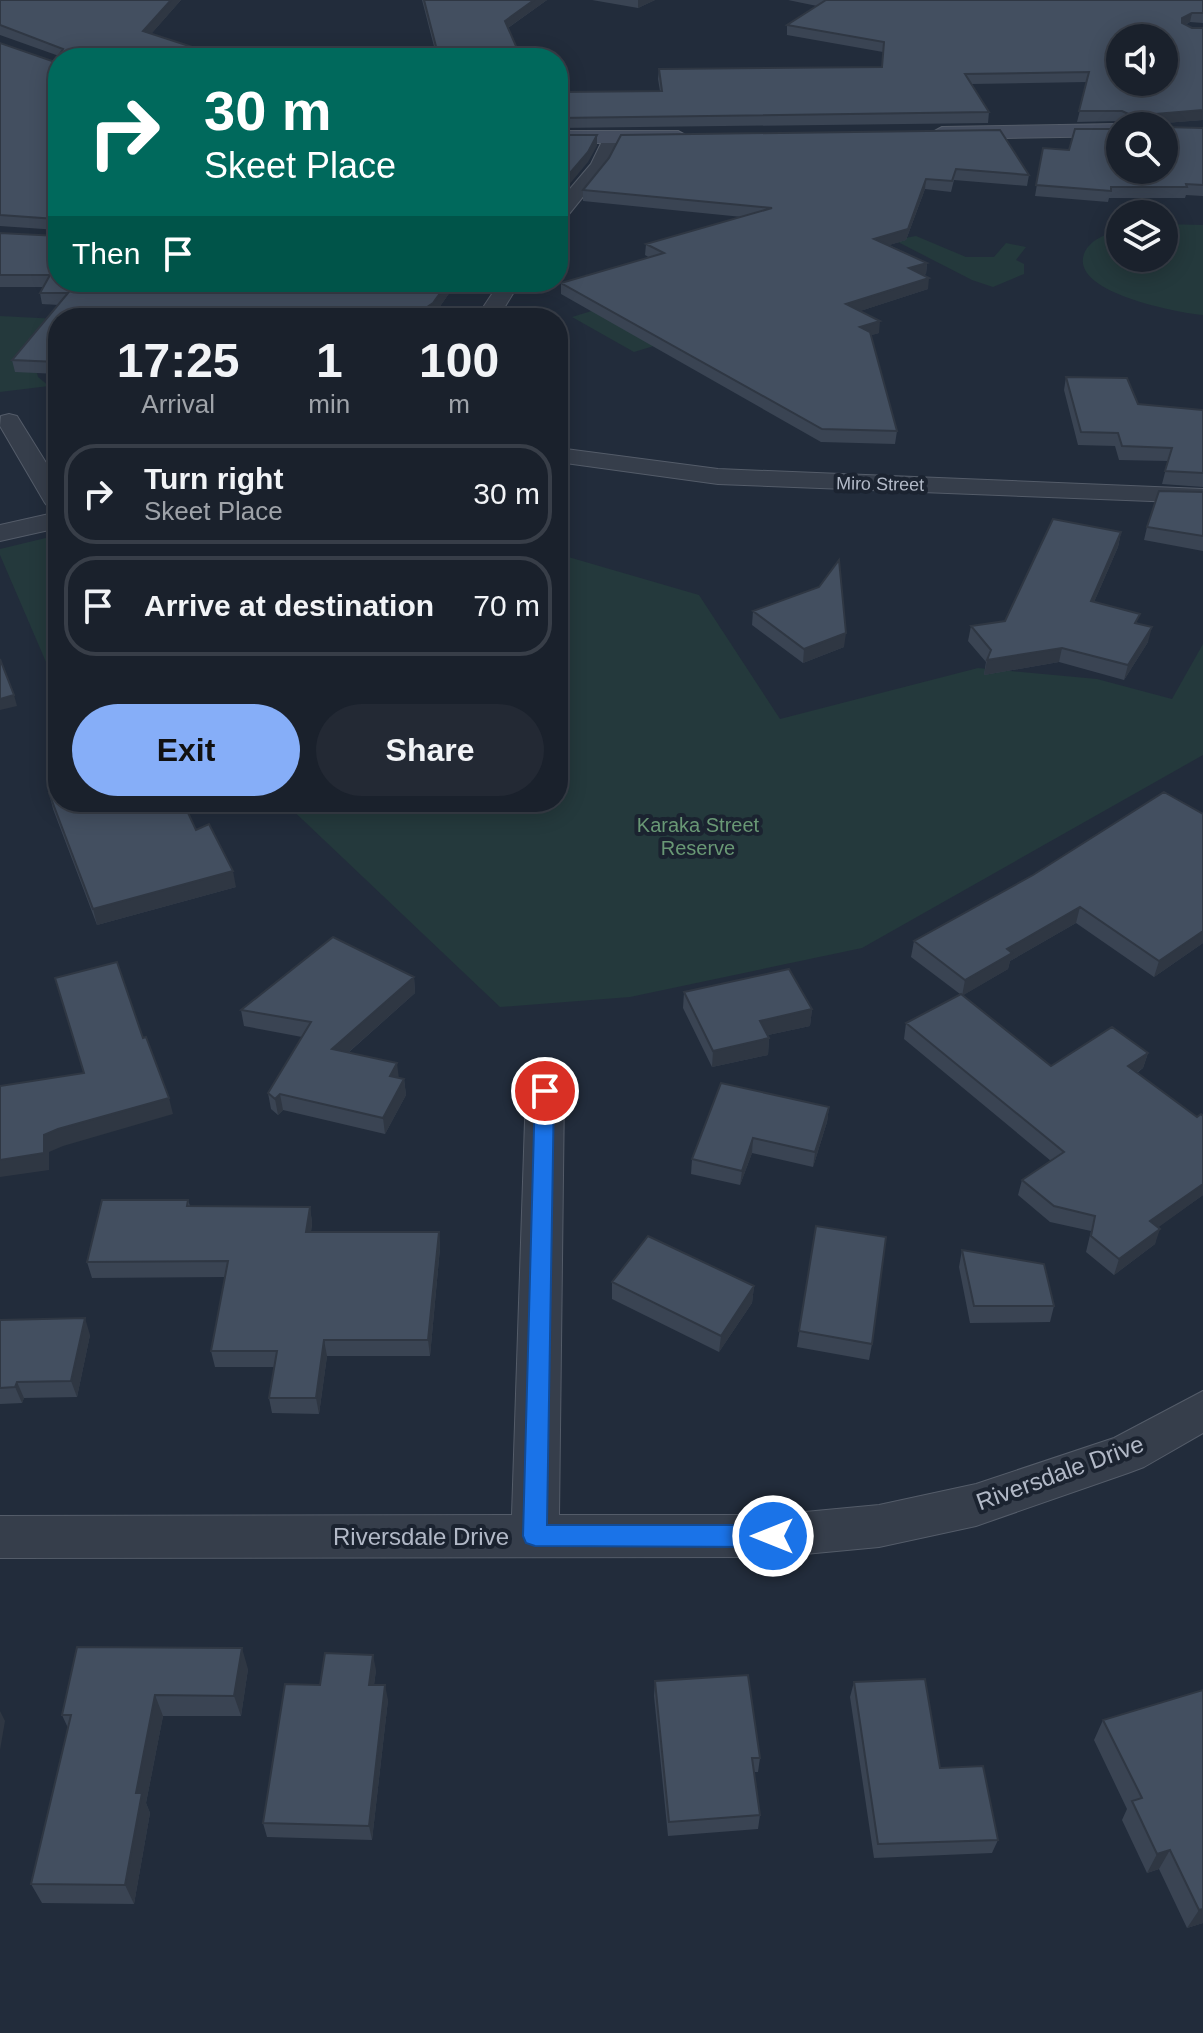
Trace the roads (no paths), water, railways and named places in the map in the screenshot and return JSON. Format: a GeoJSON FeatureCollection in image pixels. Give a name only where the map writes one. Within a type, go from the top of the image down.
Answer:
{"type":"FeatureCollection","features":[{"type":"Feature","properties":{"kind":"main road"},"geometry":{"type":"LineString","coordinates":[[914,133],[1106,130]]}},
{"type":"Feature","properties":{"kind":"main road"},"geometry":{"type":"LineString","coordinates":[[568,137],[699,137]]}},
{"type":"Feature","properties":{"kind":"street"},"geometry":{"type":"LineString","coordinates":[[568,203],[591,175],[611,145],[612,137]]}},
{"type":"Feature","properties":{"kind":"street"},"geometry":{"type":"LineString","coordinates":[[9,421],[48,486]]}},
{"type":"Feature","properties":{"kind":"street","name":"Miro Street"},"geometry":{"type":"LineString","coordinates":[[568,457],[654,471],[789,482],[1110,490],[1203,496]]}},
{"type":"Feature","properties":{"kind":"street"},"geometry":{"type":"LineString","coordinates":[[0,533],[48,522]]}},
{"type":"Feature","properties":{"kind":"street"},"geometry":{"type":"LineString","coordinates":[[535,1536],[545,1091]]}},
{"type":"Feature","properties":{"kind":"street","name":"Riversdale Drive"},"geometry":{"type":"LineString","coordinates":[[0,1537],[773,1536],[879,1526],[976,1505],[1128,1453],[1203,1410]]}},
{"type":"Feature","properties":{"kind":"park label","name":"Karaka Street Reserve"},"geometry":{"type":"Point","coordinates":[698,836]}}]}
